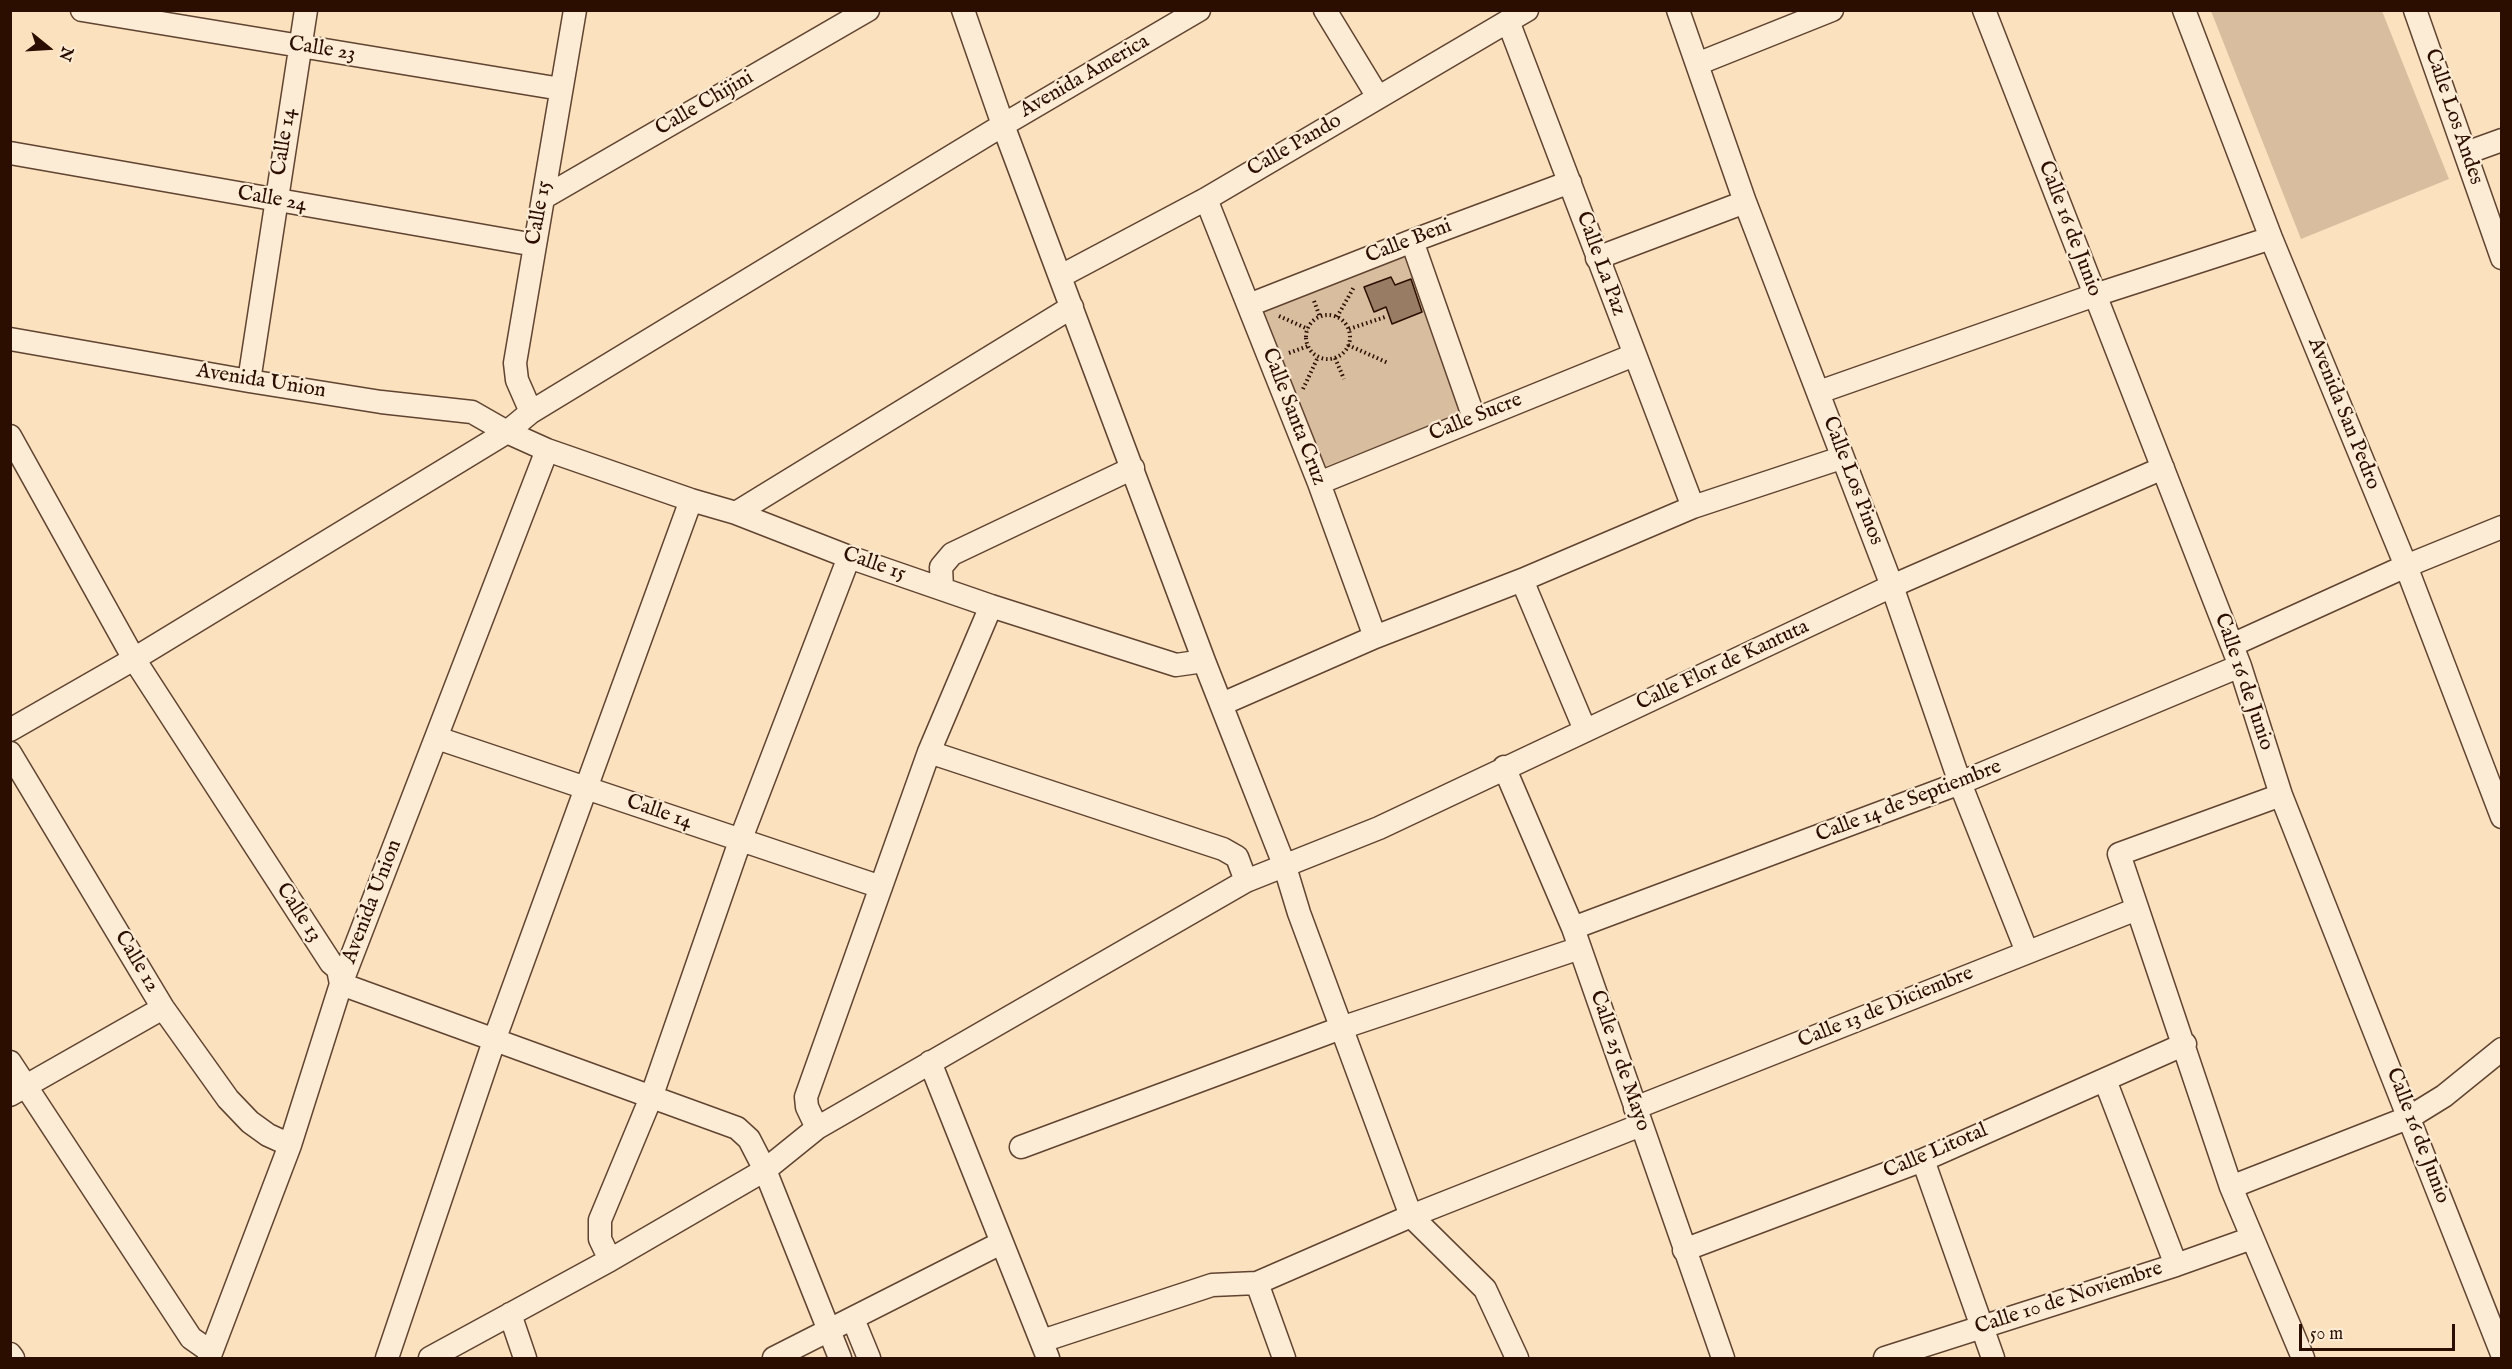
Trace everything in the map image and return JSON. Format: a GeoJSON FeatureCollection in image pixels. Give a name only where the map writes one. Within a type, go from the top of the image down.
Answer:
{"type":"FeatureCollection","features":[{"type":"Feature","properties":{"kind":"street","name":"Calle 23"},"geometry":{"type":"LineString","coordinates":[[82,10],[561,89]]}},
{"type":"Feature","properties":{"kind":"street","name":"Calle 14"},"geometry":{"type":"LineString","coordinates":[[249,381],[306,10]]}},
{"type":"Feature","properties":{"kind":"street","name":"Calle 15"},"geometry":{"type":"LineString","coordinates":[[531,412],[517,380],[514,363],[575,10]]}},
{"type":"Feature","properties":{"kind":"street","name":"Calle Chijini"},"geometry":{"type":"LineString","coordinates":[[543,198],[868,10]]}},
{"type":"Feature","properties":{"kind":"street"},"geometry":{"type":"LineString","coordinates":[[963,10],[1003,125],[1204,661],[1284,867],[1341,1028],[1412,1216],[1485,1289],[1517,1359]]}},
{"type":"Feature","properties":{"kind":"street","name":"Avenida America"},"geometry":{"type":"LineString","coordinates":[[10,730],[134,659],[507,432],[531,412],[1003,125],[1198,10]]}},
{"type":"Feature","properties":{"kind":"street"},"geometry":{"type":"LineString","coordinates":[[1325,10],[1378,97]]}},
{"type":"Feature","properties":{"kind":"street","name":"Calle Los Pinos"},"geometry":{"type":"LineString","coordinates":[[1678,10],[1745,202],[1819,392],[1841,458],[1892,586],[1960,783],[2027,952]]}},
{"type":"Feature","properties":{"kind":"street"},"geometry":{"type":"LineString","coordinates":[[1697,64],[1832,10]]}},
{"type":"Feature","properties":{"kind":"street","name":"Calle 16 de Junio"},"geometry":{"type":"LineString","coordinates":[[1984,10],[2236,655],[2281,795],[2502,1354]]}},
{"type":"Feature","properties":{"kind":"street","name":"Avenida San Pedro"},"geometry":{"type":"LineString","coordinates":[[2184,10],[2271,238],[2406,566],[2502,817]]}},
{"type":"Feature","properties":{"kind":"street","name":"Calle Los Andes"},"geometry":{"type":"LineString","coordinates":[[2415,10],[2502,258]]}},
{"type":"Feature","properties":{"kind":"street","name":"Calle Pando"},"geometry":{"type":"LineString","coordinates":[[1061,276],[1206,199],[1518,16]]}},
{"type":"Feature","properties":{"kind":"street","name":"Calle La Paz"},"geometry":{"type":"LineString","coordinates":[[1518,16],[1570,182],[1597,258],[1693,507]]}},
{"type":"Feature","properties":{"kind":"street"},"geometry":{"type":"LineString","coordinates":[[2466,153],[2502,140]]}},
{"type":"Feature","properties":{"kind":"street","name":"Calle 24"},"geometry":{"type":"LineString","coordinates":[[10,153],[535,245]]}},
{"type":"Feature","properties":{"kind":"street","name":"Calle Beni"},"geometry":{"type":"LineString","coordinates":[[1250,305],[1570,182]]}},
{"type":"Feature","properties":{"kind":"street","name":"Calle Santa Cruz"},"geometry":{"type":"LineString","coordinates":[[1206,199],[1319,483],[1375,637]]}},
{"type":"Feature","properties":{"kind":"street"},"geometry":{"type":"LineString","coordinates":[[1597,258],[1745,202]]}},
{"type":"Feature","properties":{"kind":"street"},"geometry":{"type":"LineString","coordinates":[[1819,392],[2095,295],[2271,238]]}},
{"type":"Feature","properties":{"kind":"street"},"geometry":{"type":"LineString","coordinates":[[1412,241],[1474,418]]}},
{"type":"Feature","properties":{"kind":"street"},"geometry":{"type":"LineString","coordinates":[[736,513],[1072,307]]}},
{"type":"Feature","properties":{"kind":"street","name":"Avenida Union"},"geometry":{"type":"LineString","coordinates":[[10,339],[381,402],[472,412],[507,432],[547,450],[341,984],[291,1145],[210,1355]]}},
{"type":"Feature","properties":{"kind":"street","name":"Calle Sucre"},"geometry":{"type":"LineString","coordinates":[[1319,483],[1474,418],[1634,355]]}},
{"type":"Feature","properties":{"kind":"street","name":"Calle 13"},"geometry":{"type":"LineString","coordinates":[[10,436],[134,659],[331,963],[338,969],[341,984]]}},
{"type":"Feature","properties":{"kind":"street","name":"Calle 15"},"geometry":{"type":"LineString","coordinates":[[547,450],[691,500],[736,513],[849,557],[991,606],[1176,664],[1204,661]]}},
{"type":"Feature","properties":{"kind":"street"},"geometry":{"type":"LineString","coordinates":[[1222,704],[1375,637],[1522,580],[1693,507],[1841,458]]}},
{"type":"Feature","properties":{"kind":"street"},"geometry":{"type":"LineString","coordinates":[[942,588],[941,567],[952,554],[1133,468]]}},
{"type":"Feature","properties":{"kind":"street","name":"Calle Flor de Kantuta"},"geometry":{"type":"LineString","coordinates":[[430,1359],[610,1260],[765,1170],[817,1128],[1246,881],[1379,828],[1504,767],[1892,586],[2163,468]]}},
{"type":"Feature","properties":{"kind":"street"},"geometry":{"type":"LineString","coordinates":[[387,1359],[495,1038],[691,500]]}},
{"type":"Feature","properties":{"kind":"street","name":"Calle 14 de Septiembre"},"geometry":{"type":"LineString","coordinates":[[1021,1147],[1577,938],[1960,783],[2236,655],[2406,566],[2502,527]]}},
{"type":"Feature","properties":{"kind":"street"},"geometry":{"type":"LineString","coordinates":[[610,1260],[600,1239],[600,1220],[652,1095],[740,841],[849,557]]}},
{"type":"Feature","properties":{"kind":"street"},"geometry":{"type":"LineString","coordinates":[[1522,580],[1585,730]]}},
{"type":"Feature","properties":{"kind":"street"},"geometry":{"type":"LineString","coordinates":[[817,1128],[807,1107],[806,1097],[929,752],[991,606]]}},
{"type":"Feature","properties":{"kind":"street","name":"Calle 14"},"geometry":{"type":"LineString","coordinates":[[437,738],[881,887]]}},
{"type":"Feature","properties":{"kind":"street"},"geometry":{"type":"LineString","coordinates":[[929,752],[1223,849],[1237,857],[1246,881]]}},
{"type":"Feature","properties":{"kind":"street","name":"Calle 12"},"geometry":{"type":"LineString","coordinates":[[10,753],[163,1008],[228,1099],[250,1122],[268,1135],[291,1145]]}},
{"type":"Feature","properties":{"kind":"street","name":"Calle 25 de Mayo"},"geometry":{"type":"LineString","coordinates":[[1504,767],[1577,938],[1723,1359]]}},
{"type":"Feature","properties":{"kind":"street"},"geometry":{"type":"LineString","coordinates":[[2281,795],[2119,854],[2185,1044],[2231,1187],[2302,1359]]}},
{"type":"Feature","properties":{"kind":"street","name":"Calle 13 de Diciembre"},"geometry":{"type":"LineString","coordinates":[[1045,1350],[1212,1286],[1257,1283],[1638,1117],[2027,952],[2137,909]]}},
{"type":"Feature","properties":{"kind":"street"},"geometry":{"type":"LineString","coordinates":[[341,984],[652,1095],[737,1128],[749,1139],[765,1170],[840,1359]]}},
{"type":"Feature","properties":{"kind":"street"},"geometry":{"type":"LineString","coordinates":[[18,1090],[163,1008]]}},
{"type":"Feature","properties":{"kind":"street","name":"Calle Litotal"},"geometry":{"type":"LineString","coordinates":[[1684,1250],[1923,1160],[2185,1044]]}},
{"type":"Feature","properties":{"kind":"street"},"geometry":{"type":"LineString","coordinates":[[2231,1187],[2410,1117],[2444,1096],[2502,1049]]}},
{"type":"Feature","properties":{"kind":"street"},"geometry":{"type":"LineString","coordinates":[[10,1062],[18,1090],[191,1338],[210,1355]]}},
{"type":"Feature","properties":{"kind":"street"},"geometry":{"type":"LineString","coordinates":[[930,1062],[1045,1350]]}},
{"type":"Feature","properties":{"kind":"street"},"geometry":{"type":"LineString","coordinates":[[2105,1080],[2176,1265]]}},
{"type":"Feature","properties":{"kind":"street"},"geometry":{"type":"LineString","coordinates":[[1923,1160],[1993,1359]]}},
{"type":"Feature","properties":{"kind":"street","name":"Calle 10 de Noviembre"},"geometry":{"type":"LineString","coordinates":[[1885,1359],[2176,1265],[2252,1238]]}},
{"type":"Feature","properties":{"kind":"street"},"geometry":{"type":"LineString","coordinates":[[774,1359],[1002,1243]]}},
{"type":"Feature","properties":{"kind":"street"},"geometry":{"type":"LineString","coordinates":[[1257,1283],[1284,1359]]}},
{"type":"Feature","properties":{"kind":"street"},"geometry":{"type":"LineString","coordinates":[[510,1314],[525,1359]]}},
{"type":"Feature","properties":{"kind":"street"},"geometry":{"type":"LineString","coordinates":[[854,1319],[868,1359]]}},
{"type":"Feature","properties":{"kind":"street"},"geometry":{"type":"LineString","coordinates":[[10,1354],[14,1359]]}},
{"type":"Feature","properties":{"kind":"path"},"geometry":{"type":"LineString","coordinates":[[1337,317],[1358,280]]}},
{"type":"Feature","properties":{"kind":"path"},"geometry":{"type":"LineString","coordinates":[[1312,296],[1320,317]]}},
{"type":"Feature","properties":{"kind":"path"},"geometry":{"type":"LineString","coordinates":[[1320,317],[1337,317],[1349,329],[1348,345],[1340,356],[1318,357],[1308,346],[1306,339],[1309,326],[1320,317]]}},
{"type":"Feature","properties":{"kind":"path"},"geometry":{"type":"LineString","coordinates":[[1349,329],[1385,317]]}},
{"type":"Feature","properties":{"kind":"path"},"geometry":{"type":"LineString","coordinates":[[1348,345],[1388,363]]}},
{"type":"Feature","properties":{"kind":"path"},"geometry":{"type":"LineString","coordinates":[[1284,355],[1308,346]]}},
{"type":"Feature","properties":{"kind":"path"},"geometry":{"type":"LineString","coordinates":[[1300,396],[1318,357]]}},
{"type":"Feature","properties":{"kind":"path"},"geometry":{"type":"LineString","coordinates":[[1335,358],[1344,380]]}},
{"type":"Feature","properties":{"kind":"shaded area"},"geometry":{"type":"Polygon","coordinates":[[[2211,11],[2382,11],[2449,179],[2301,239],[2211,11]]]}},
{"type":"Feature","properties":{"kind":"shaded area"},"geometry":{"type":"Polygon","coordinates":[[[1407,256],[1462,412],[1322,468],[1262,310],[1407,256]]]}},
{"type":"Feature","properties":{"kind":"building"},"geometry":{"type":"Polygon","coordinates":[[[1391,277],[1395,285],[1411,279],[1422,312],[1392,324],[1386,307],[1374,312],[1364,287],[1391,277]]]}}]}
